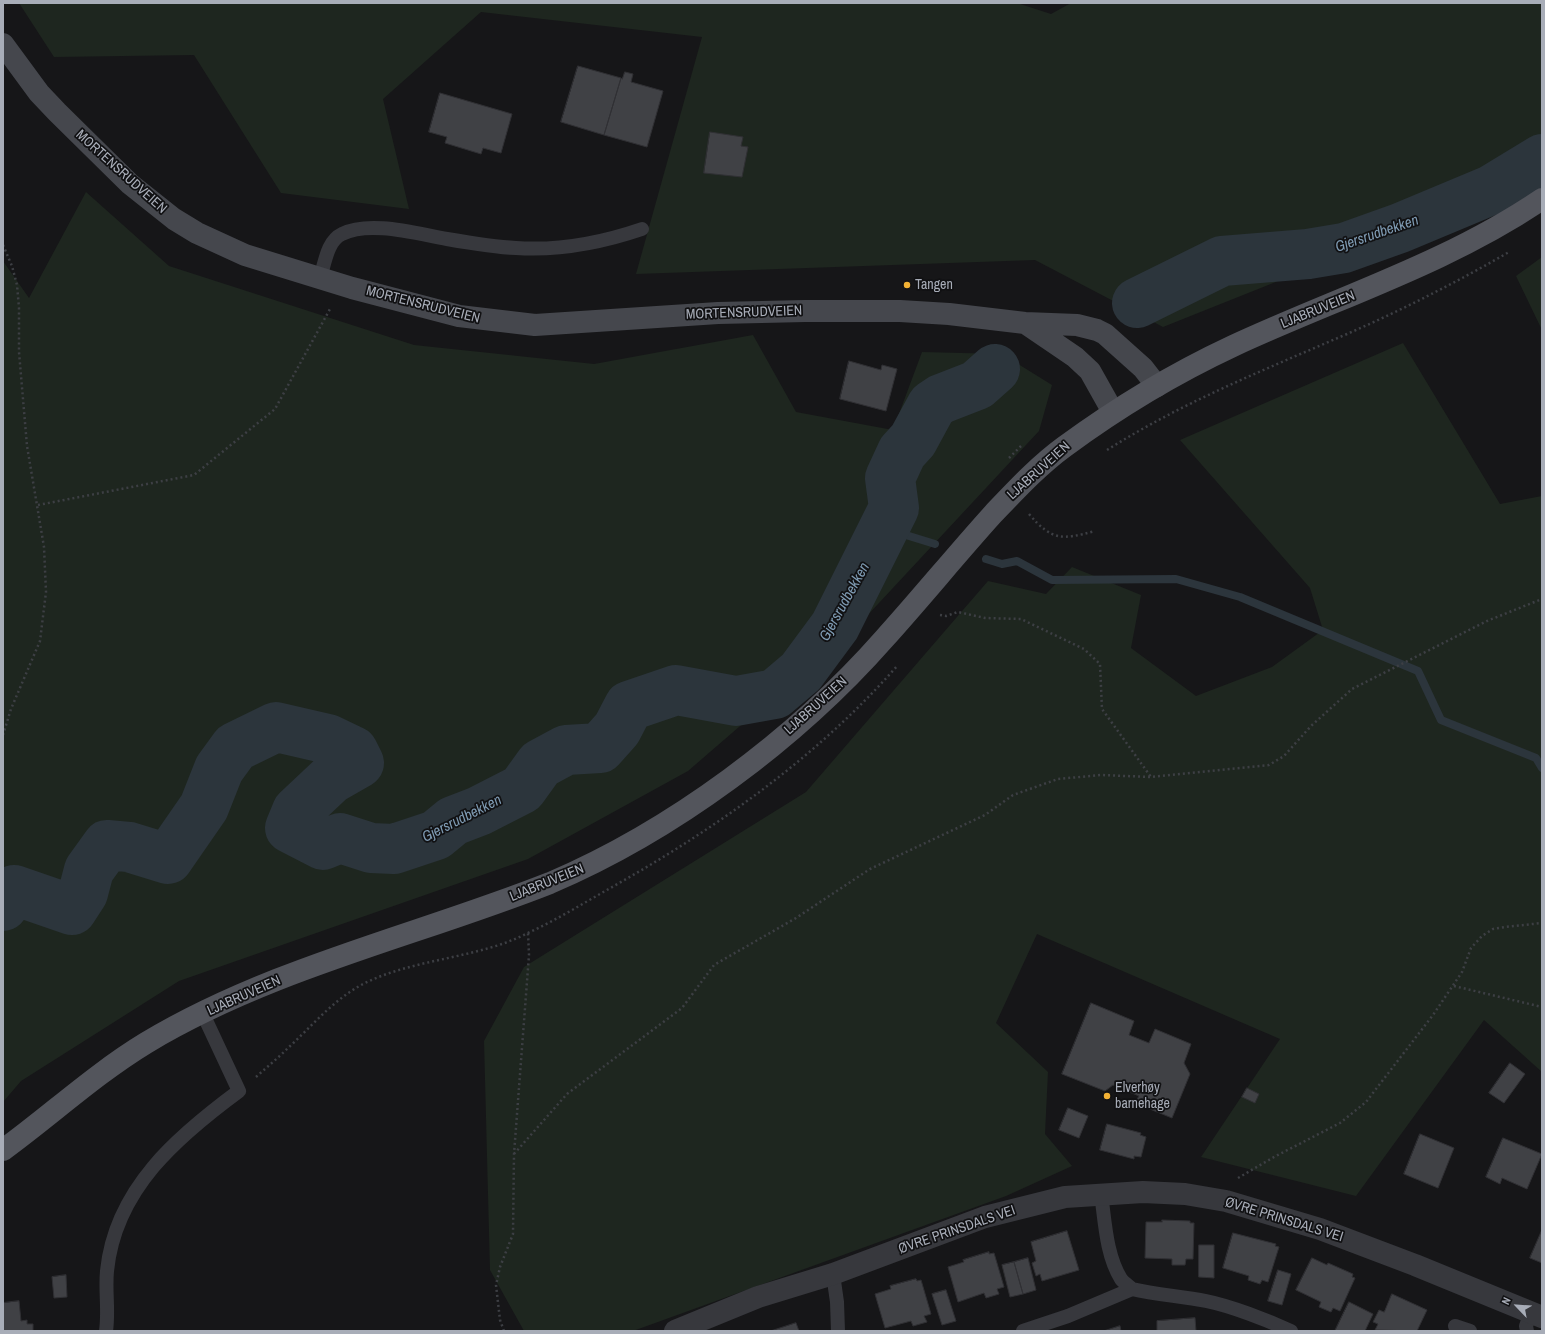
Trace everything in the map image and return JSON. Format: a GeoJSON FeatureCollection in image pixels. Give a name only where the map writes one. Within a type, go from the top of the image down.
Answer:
{"type":"FeatureCollection","features":[{"type":"Feature","properties":{"kind":"main road","name":"LJABRUVEIEN"},"geometry":{"type":"LineString","coordinates":[[3,1150],[33,1129],[78,1090],[111,1066],[147,1042],[202,1014],[249,992],[302,971],[550,883],[582,870],[654,830],[742,769],[815,710],[882,642],[1011,496],[1060,450],[1113,412],[1157,386],[1231,347],[1444,255],[1496,228],[1542,199]]}},
{"type":"Feature","properties":{"kind":"main road","name":"LJABRUVEIEN"},"geometry":{"type":"LineString","coordinates":[[3,1166],[33,1129]]}},
{"type":"Feature","properties":{"kind":"street","name":"MORTENSRUDVEIEN"},"geometry":{"type":"LineString","coordinates":[[3,44],[24,74],[57,112],[107,163],[150,201],[174,219],[197,233],[266,262],[459,316],[535,325],[718,313],[798,311],[900,311],[948,314],[1026,324],[1077,325],[1097,330],[1120,347],[1144,368],[1157,386]]}},
{"type":"Feature","properties":{"kind":"street","name":"MORTENSRUDVEIEN"},"geometry":{"type":"LineString","coordinates":[[1026,324],[1075,357],[1090,371],[1113,412]]}},
{"type":"Feature","properties":{"kind":"street","name":"ØVRE PRINSDALS VEI"},"geometry":{"type":"LineString","coordinates":[[675,1331],[758,1297],[833,1274],[985,1217],[1065,1197],[1143,1192],[1185,1194],[1226,1201],[1320,1229],[1415,1265],[1534,1320]]}},
{"type":"Feature","properties":{"kind":"lane"},"geometry":{"type":"LineString","coordinates":[[320,278],[329,248],[334,239],[343,233],[367,228],[516,248],[571,247],[608,240],[642,230]]}},
{"type":"Feature","properties":{"kind":"lane"},"geometry":{"type":"LineString","coordinates":[[106,1331],[108,1308],[107,1271],[112,1242],[130,1197],[146,1174],[172,1146],[210,1112],[239,1091],[202,1014]]}},
{"type":"Feature","properties":{"kind":"lane"},"geometry":{"type":"LineString","coordinates":[[1101,1194],[1108,1242],[1114,1263],[1121,1280],[1132,1289],[1156,1295],[1207,1301],[1271,1322],[1291,1331]]}},
{"type":"Feature","properties":{"kind":"lane"},"geometry":{"type":"LineString","coordinates":[[833,1274],[837,1302],[838,1331]]}},
{"type":"Feature","properties":{"kind":"lane"},"geometry":{"type":"LineString","coordinates":[[1023,1331],[1068,1316],[1132,1289]]}},
{"type":"Feature","properties":{"kind":"lane"},"geometry":{"type":"LineString","coordinates":[[1455,1326],[1470,1331]]}},
{"type":"Feature","properties":{"kind":"path"},"geometry":{"type":"LineString","coordinates":[[3,245],[12,266],[17,285],[19,308],[19,352],[27,446],[44,547],[46,592],[45,615],[40,641],[11,709],[3,735]]}},
{"type":"Feature","properties":{"kind":"path"},"geometry":{"type":"LineString","coordinates":[[38,505],[194,475],[275,409],[332,304]]}},
{"type":"Feature","properties":{"kind":"path"},"geometry":{"type":"LineString","coordinates":[[1027,512],[1042,529],[1056,536],[1075,536],[1095,531]]}},
{"type":"Feature","properties":{"kind":"path"},"geometry":{"type":"LineString","coordinates":[[514,1154],[567,1094],[682,1008],[714,965],[796,918],[870,869],[985,814],[1013,795],[1058,779],[1101,775],[1151,777],[1269,765],[1284,756],[1311,726],[1352,689],[1487,621],[1542,599]]}},
{"type":"Feature","properties":{"kind":"path"},"geometry":{"type":"LineString","coordinates":[[940,615],[946,616],[958,612],[985,618],[1021,620],[1084,649],[1100,664],[1102,709],[1151,777]]}},
{"type":"Feature","properties":{"kind":"path"},"geometry":{"type":"LineString","coordinates":[[1208,1198],[1274,1157],[1340,1123],[1366,1102],[1434,1015],[1462,972],[1472,948],[1482,936],[1493,929],[1505,926],[1542,923]]}},
{"type":"Feature","properties":{"kind":"path"},"geometry":{"type":"LineString","coordinates":[[504,1331],[500,1320],[496,1285],[500,1267],[513,1234],[514,1154],[529,955],[528,933]]}},
{"type":"Feature","properties":{"kind":"path"},"geometry":{"type":"LineString","coordinates":[[1454,986],[1542,1007]]}},
{"type":"Feature","properties":{"kind":"shaded area"},"geometry":{"type":"Polygon","coordinates":[[[19,3],[1017,3],[1051,14],[1071,3],[1542,3],[1542,151],[1441,216],[1163,327],[1035,260],[636,274],[702,37],[481,12],[383,99],[409,209],[281,193],[194,55],[54,57],[19,3]]]}},
{"type":"Feature","properties":{"kind":"shaded area"},"geometry":{"type":"Polygon","coordinates":[[[86,192],[169,266],[414,345],[594,364],[753,335],[796,412],[893,430],[922,352],[1002,354],[1052,385],[1039,431],[865,618],[688,771],[528,859],[179,981],[21,1081],[3,1102],[3,261],[29,298],[86,192]]]}},
{"type":"Feature","properties":{"kind":"shaded area"},"geometry":{"type":"Polygon","coordinates":[[[1542,257],[1542,330],[1516,276],[1542,257]]]}},
{"type":"Feature","properties":{"kind":"shaded area"},"geometry":{"type":"Polygon","coordinates":[[[1403,343],[1500,504],[1542,496],[1542,1072],[1484,1020],[1356,1196],[1201,1157],[1280,1039],[1037,934],[996,1023],[1048,1072],[1045,1134],[1072,1166],[1006,1196],[633,1331],[524,1331],[490,1270],[484,1041],[524,967],[806,792],[988,581],[1046,594],[1072,567],[1141,595],[1131,648],[1196,696],[1272,667],[1323,630],[1310,588],[1180,440],[1403,343]]]}},
{"type":"Feature","properties":{"kind":"building"},"geometry":{"type":"Polygon","coordinates":[[[578,66],[621,78],[604,135],[561,122],[578,66]]]}},
{"type":"Feature","properties":{"kind":"building"},"geometry":{"type":"Polygon","coordinates":[[[625,72],[633,74],[631,82],[663,91],[647,147],[604,135],[621,78],[622,79],[625,72]]]}},
{"type":"Feature","properties":{"kind":"building"},"geometry":{"type":"Polygon","coordinates":[[[440,93],[512,114],[501,153],[483,148],[481,154],[445,143],[447,137],[429,132],[440,93]]]}},
{"type":"Feature","properties":{"kind":"building"},"geometry":{"type":"Polygon","coordinates":[[[710,132],[743,137],[741,146],[748,147],[742,177],[704,173],[710,132]]]}},
{"type":"Feature","properties":{"kind":"building"},"geometry":{"type":"Polygon","coordinates":[[[849,361],[881,370],[882,365],[897,369],[886,411],[840,399],[849,361]]]}},
{"type":"Feature","properties":{"kind":"building"},"geometry":{"type":"Polygon","coordinates":[[[1091,1003],[1134,1021],[1129,1035],[1149,1043],[1155,1029],[1191,1044],[1184,1063],[1190,1074],[1172,1118],[1135,1103],[1139,1096],[1113,1085],[1105,1091],[1062,1074],[1091,1003]]]}},
{"type":"Feature","properties":{"kind":"building"},"geometry":{"type":"Polygon","coordinates":[[[1510,1063],[1525,1074],[1504,1103],[1489,1093],[1510,1063]]]}},
{"type":"Feature","properties":{"kind":"building"},"geometry":{"type":"Polygon","coordinates":[[[1247,1088],[1259,1094],[1255,1103],[1242,1097],[1247,1088]]]}},
{"type":"Feature","properties":{"kind":"building"},"geometry":{"type":"Polygon","coordinates":[[[1068,1108],[1088,1116],[1079,1138],[1059,1130],[1068,1108]]]}},
{"type":"Feature","properties":{"kind":"building"},"geometry":{"type":"Polygon","coordinates":[[[1107,1124],[1141,1133],[1140,1135],[1146,1137],[1141,1157],[1134,1156],[1134,1159],[1100,1150],[1107,1124]]]}},
{"type":"Feature","properties":{"kind":"building"},"geometry":{"type":"Polygon","coordinates":[[[1420,1134],[1454,1148],[1438,1188],[1404,1174],[1420,1134]]]}},
{"type":"Feature","properties":{"kind":"building"},"geometry":{"type":"Polygon","coordinates":[[[1503,1138],[1542,1154],[1527,1189],[1502,1178],[1500,1184],[1486,1177],[1503,1138]]]}},
{"type":"Feature","properties":{"kind":"building"},"geometry":{"type":"Polygon","coordinates":[[[1162,1220],[1190,1221],[1190,1223],[1194,1223],[1193,1259],[1186,1259],[1185,1265],[1172,1265],[1172,1259],[1145,1258],[1146,1222],[1162,1222],[1162,1220]]]}},
{"type":"Feature","properties":{"kind":"building"},"geometry":{"type":"Polygon","coordinates":[[[1542,1230],[1542,1263],[1530,1258],[1542,1230]]]}},
{"type":"Feature","properties":{"kind":"building"},"geometry":{"type":"Polygon","coordinates":[[[1067,1231],[1079,1270],[1042,1281],[1040,1274],[1036,1276],[1032,1263],[1036,1261],[1031,1242],[1067,1231]]]}},
{"type":"Feature","properties":{"kind":"building"},"geometry":{"type":"Polygon","coordinates":[[[1233,1233],[1276,1244],[1275,1246],[1279,1247],[1268,1282],[1262,1280],[1260,1284],[1248,1280],[1249,1276],[1223,1268],[1233,1233]]]}},
{"type":"Feature","properties":{"kind":"building"},"geometry":{"type":"Polygon","coordinates":[[[1199,1245],[1214,1245],[1214,1278],[1199,1277],[1199,1245]]]}},
{"type":"Feature","properties":{"kind":"building"},"geometry":{"type":"Polygon","coordinates":[[[989,1252],[989,1254],[994,1253],[1004,1287],[997,1289],[999,1294],[986,1298],[984,1293],[958,1302],[948,1267],[964,1262],[963,1260],[989,1252]]]}},
{"type":"Feature","properties":{"kind":"building"},"geometry":{"type":"Polygon","coordinates":[[[1028,1258],[1036,1290],[1023,1294],[1014,1262],[1028,1258]]]}},
{"type":"Feature","properties":{"kind":"building"},"geometry":{"type":"Polygon","coordinates":[[[1312,1258],[1353,1274],[1352,1277],[1355,1278],[1340,1311],[1333,1308],[1331,1312],[1319,1307],[1321,1302],[1296,1290],[1312,1258]]]}},
{"type":"Feature","properties":{"kind":"building"},"geometry":{"type":"Polygon","coordinates":[[[1014,1262],[1023,1294],[1010,1297],[1002,1265],[1014,1262]]]}},
{"type":"Feature","properties":{"kind":"building"},"geometry":{"type":"Polygon","coordinates":[[[1278,1270],[1291,1274],[1282,1305],[1268,1301],[1278,1270]]]}},
{"type":"Feature","properties":{"kind":"building"},"geometry":{"type":"Polygon","coordinates":[[[66,1275],[67,1297],[54,1298],[52,1277],[66,1275]]]}},
{"type":"Feature","properties":{"kind":"building"},"geometry":{"type":"Polygon","coordinates":[[[916,1279],[917,1281],[921,1280],[931,1314],[924,1316],[927,1322],[913,1326],[911,1321],[885,1328],[875,1294],[891,1289],[890,1286],[916,1279]]]}},
{"type":"Feature","properties":{"kind":"building"},"geometry":{"type":"Polygon","coordinates":[[[946,1290],[956,1321],[942,1325],[932,1294],[946,1290]]]}},
{"type":"Feature","properties":{"kind":"building"},"geometry":{"type":"Polygon","coordinates":[[[1392,1294],[1427,1310],[1417,1331],[1375,1330],[1378,1324],[1373,1322],[1379,1310],[1384,1312],[1392,1294]]]}},
{"type":"Feature","properties":{"kind":"building"},"geometry":{"type":"Polygon","coordinates":[[[19,1301],[21,1321],[27,1320],[27,1324],[33,1324],[33,1331],[3,1331],[3,1303],[19,1301]]]}},
{"type":"Feature","properties":{"kind":"building"},"geometry":{"type":"Polygon","coordinates":[[[1349,1302],[1373,1314],[1365,1331],[1335,1331],[1349,1302]]]}},
{"type":"Feature","properties":{"kind":"building"},"geometry":{"type":"Polygon","coordinates":[[[1195,1318],[1196,1331],[1157,1331],[1157,1321],[1195,1318]]]}},
{"type":"Feature","properties":{"kind":"building"},"geometry":{"type":"Polygon","coordinates":[[[796,1323],[799,1331],[771,1331],[796,1323]]]}},
{"type":"Feature","properties":{"kind":"building"},"geometry":{"type":"Polygon","coordinates":[[[1120,1326],[1121,1331],[1104,1331],[1120,1326]]]}},
{"type":"Feature","properties":{"kind":"waterway","name":"Gjersrudbekken"},"geometry":{"type":"LineString","coordinates":[[1137,303],[1222,261],[1308,254],[1344,248],[1400,228],[1491,190],[1542,159]]}},
{"type":"Feature","properties":{"kind":"waterway","name":"Gjersrudbekken"},"geometry":{"type":"LineString","coordinates":[[3,906],[14,890],[72,910],[83,893],[89,870],[107,845],[129,847],[168,859],[204,807],[219,769],[235,747],[276,727],[328,739],[353,751],[359,763],[331,779],[297,811],[290,828],[323,845],[340,838],[371,848],[394,849],[436,835],[453,821],[479,811],[522,789],[540,764],[566,750],[600,748],[617,729],[629,706],[676,690],[736,701],[775,694],[801,672],[835,626],[894,508],[890,478],[902,452],[913,440],[932,405],[941,399],[977,385],[995,369]]}},
{"type":"Feature","properties":{"kind":"waterway"},"geometry":{"type":"LineString","coordinates":[[883,528],[935,544]]}},
{"type":"Feature","properties":{"kind":"waterway"},"geometry":{"type":"LineString","coordinates":[[986,559],[1002,564],[1017,561],[1052,580],[1176,579],[1240,597],[1418,671],[1441,720],[1536,758],[1542,768]]}},
{"type":"Feature","properties":{"kind":"place","name":"Tangen"},"geometry":{"type":"Point","coordinates":[907,285]}},
{"type":"Feature","properties":{"kind":"place","name":"Elverhøy barnehage"},"geometry":{"type":"Point","coordinates":[1107,1096]}}]}
